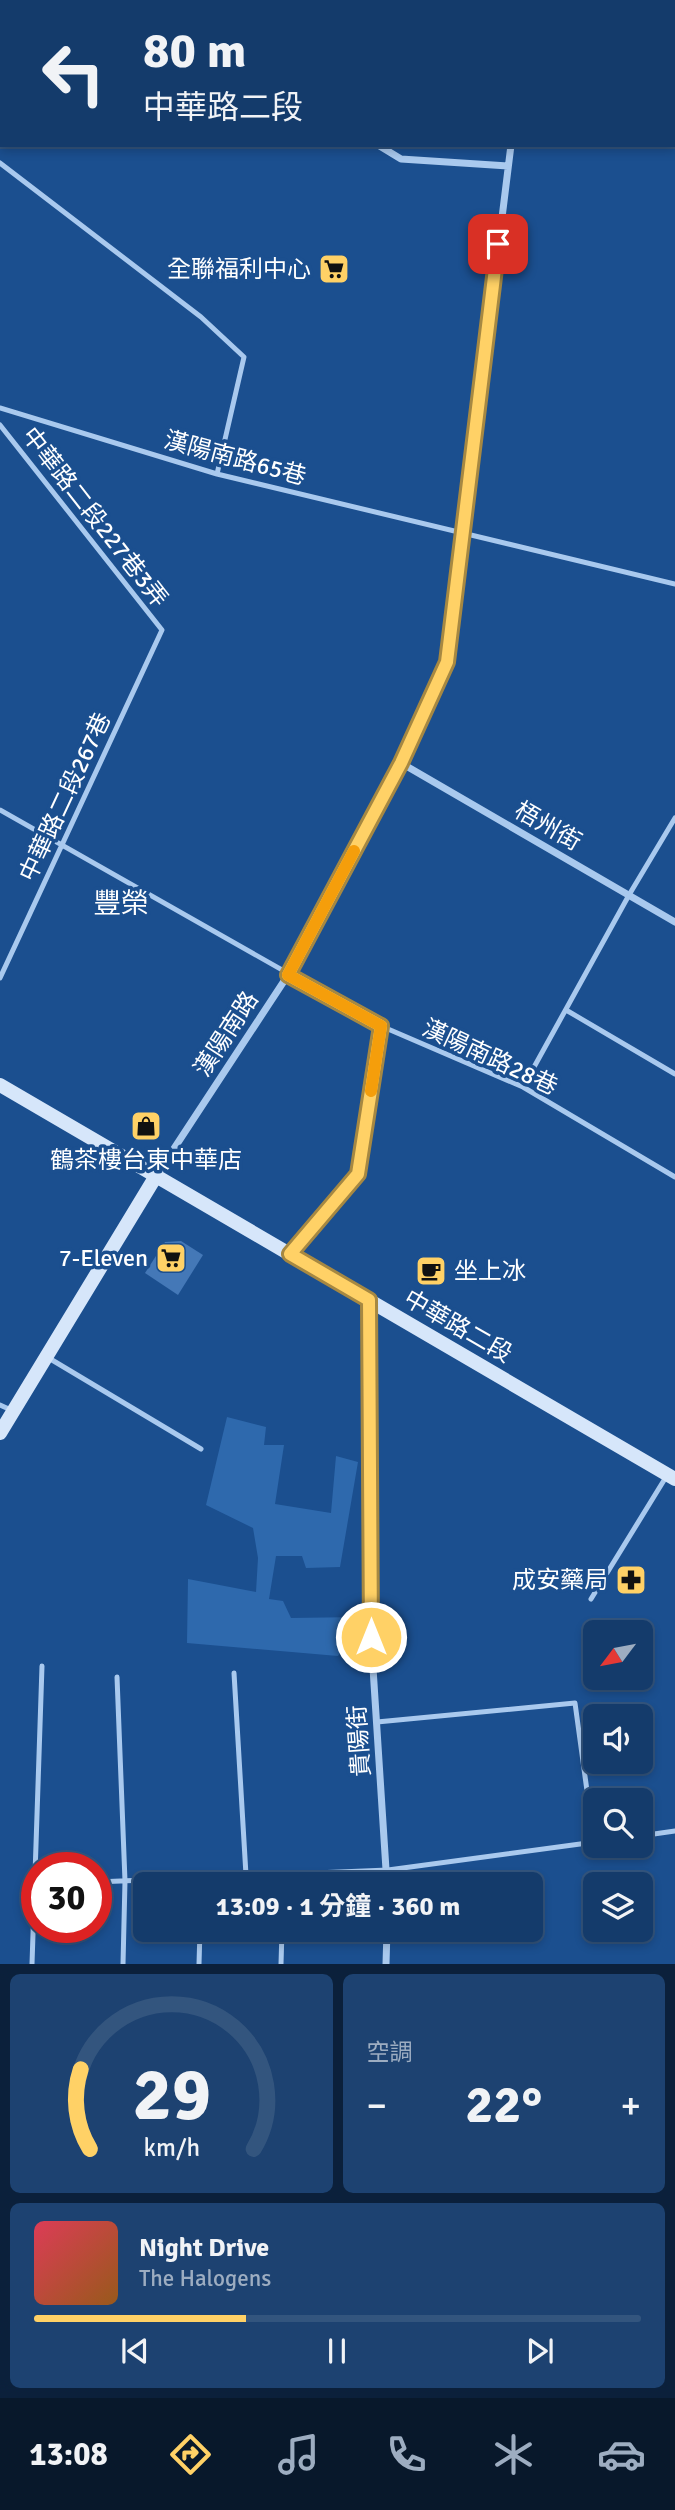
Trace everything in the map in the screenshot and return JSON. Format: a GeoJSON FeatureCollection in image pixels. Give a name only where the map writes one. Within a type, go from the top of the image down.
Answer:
{"type":"FeatureCollection","features":[{"type":"Feature","properties":{"kind":"street"},"geometry":{"type":"LineString","coordinates":[[381,147],[401,159],[508,166]]}},
{"type":"Feature","properties":{"kind":"street","name":"漢陽南路"},"geometry":{"type":"LineString","coordinates":[[156,1176],[288,975],[401,763],[447,662],[511,147]]}},
{"type":"Feature","properties":{"kind":"street","name":"梧州街"},"geometry":{"type":"LineString","coordinates":[[401,763],[675,922]]}},
{"type":"Feature","properties":{"kind":"street"},"geometry":{"type":"LineString","coordinates":[[290,1254],[358,1174],[381,1026]]}},
{"type":"Feature","properties":{"kind":"street","name":"中華路二段"},"geometry":{"type":"LineString","coordinates":[[0,1085],[671,1477]]}},
{"type":"Feature","properties":{"kind":"street"},"geometry":{"type":"LineString","coordinates":[[0,1433],[156,1176]]}},
{"type":"Feature","properties":{"kind":"street","name":"貴陽街"},"geometry":{"type":"LineString","coordinates":[[369,1300],[371,1637],[388,1870]]}},
{"type":"Feature","properties":{"kind":"street"},"geometry":{"type":"LineString","coordinates":[[386,1964],[387,1942]]}},
{"type":"Feature","properties":{"kind":"lane"},"geometry":{"type":"LineString","coordinates":[[0,163],[201,317],[244,358],[217,474]]}},
{"type":"Feature","properties":{"kind":"lane","name":"漢陽南路65巷"},"geometry":{"type":"LineString","coordinates":[[0,408],[217,474],[675,584]]}},
{"type":"Feature","properties":{"kind":"lane","name":"中華路二段227巷3弄"},"geometry":{"type":"LineString","coordinates":[[0,425],[162,630]]}},
{"type":"Feature","properties":{"kind":"lane","name":"中華路二段267巷"},"geometry":{"type":"LineString","coordinates":[[0,978],[162,630]]}},
{"type":"Feature","properties":{"kind":"lane","name":"漢陽南路28巷"},"geometry":{"type":"LineString","coordinates":[[0,810],[381,1026],[523,1087],[675,1177]]}},
{"type":"Feature","properties":{"kind":"lane"},"geometry":{"type":"LineString","coordinates":[[523,1087],[629,895],[675,818]]}},
{"type":"Feature","properties":{"kind":"lane"},"geometry":{"type":"LineString","coordinates":[[566,1010],[675,1074]]}},
{"type":"Feature","properties":{"kind":"lane"},"geometry":{"type":"LineString","coordinates":[[47,1357],[201,1449]]}},
{"type":"Feature","properties":{"kind":"lane"},"geometry":{"type":"LineString","coordinates":[[0,1405],[14,1412]]}},
{"type":"Feature","properties":{"kind":"lane"},"geometry":{"type":"LineString","coordinates":[[591,1598],[671,1477]]}},
{"type":"Feature","properties":{"kind":"lane"},"geometry":{"type":"LineString","coordinates":[[37,1852],[42,1666]]}},
{"type":"Feature","properties":{"kind":"lane"},"geometry":{"type":"LineString","coordinates":[[234,1673],[246,1872]]}},
{"type":"Feature","properties":{"kind":"lane"},"geometry":{"type":"LineString","coordinates":[[117,1677],[125,1881],[123,1964]]}},
{"type":"Feature","properties":{"kind":"lane"},"geometry":{"type":"LineString","coordinates":[[377,1722],[575,1703],[587,1788]]}},
{"type":"Feature","properties":{"kind":"lane"},"geometry":{"type":"LineString","coordinates":[[653,1834],[675,1831]]}},
{"type":"Feature","properties":{"kind":"lane"},"geometry":{"type":"LineString","coordinates":[[336,1872],[388,1870],[583,1843]]}},
{"type":"Feature","properties":{"kind":"lane"},"geometry":{"type":"LineString","coordinates":[[112,1881],[133,1881]]}},
{"type":"Feature","properties":{"kind":"lane"},"geometry":{"type":"LineString","coordinates":[[199,1964],[200,1942]]}},
{"type":"Feature","properties":{"kind":"lane"},"geometry":{"type":"LineString","coordinates":[[281,1964],[282,1942]]}},
{"type":"Feature","properties":{"kind":"lane"},"geometry":{"type":"LineString","coordinates":[[32,1964],[33,1943]]}},
{"type":"Feature","properties":{"kind":"shaded area"},"geometry":{"type":"Polygon","coordinates":[[[227,1417],[266,1427],[264,1445],[284,1445],[275,1504],[331,1513],[336,1456],[358,1462],[340,1567],[306,1568],[302,1556],[276,1556],[269,1599],[283,1601],[291,1618],[360,1617],[358,1630],[338,1656],[187,1643],[188,1579],[256,1592],[258,1558],[253,1528],[206,1505],[227,1417]]]}},
{"type":"Feature","properties":{"kind":"building"},"geometry":{"type":"Polygon","coordinates":[[[181,1241],[203,1255],[178,1295],[145,1273],[165,1242],[181,1241]]]}},
{"type":"Feature","properties":{"kind":"slow traffic"},"geometry":{"type":"LineString","coordinates":[[354,851],[288,975],[381,1026],[371,1091]]}},
{"type":"Feature","properties":{"kind":"place","name":"全聯福利中心"},"geometry":{"type":"Point","coordinates":[334,269]}},
{"type":"Feature","properties":{"kind":"place","name":"鶴茶樓台東中華店"},"geometry":{"type":"Point","coordinates":[146,1126]}},
{"type":"Feature","properties":{"kind":"place","name":"7-Eleven"},"geometry":{"type":"Point","coordinates":[171,1258]}},
{"type":"Feature","properties":{"kind":"place","name":"坐上冰"},"geometry":{"type":"Point","coordinates":[431,1271]}},
{"type":"Feature","properties":{"kind":"place","name":"成安藥局"},"geometry":{"type":"Point","coordinates":[631,1580]}},
{"type":"Feature","properties":{"kind":"district","name":"豐榮"},"geometry":{"type":"Point","coordinates":[121,904]}},
{"type":"Feature","properties":{"kind":"route"},"geometry":{"type":"LineString","coordinates":[[371,1637],[369,1300],[290,1254],[358,1174],[381,1026],[288,975],[401,763],[447,662],[498,244]]}}]}
